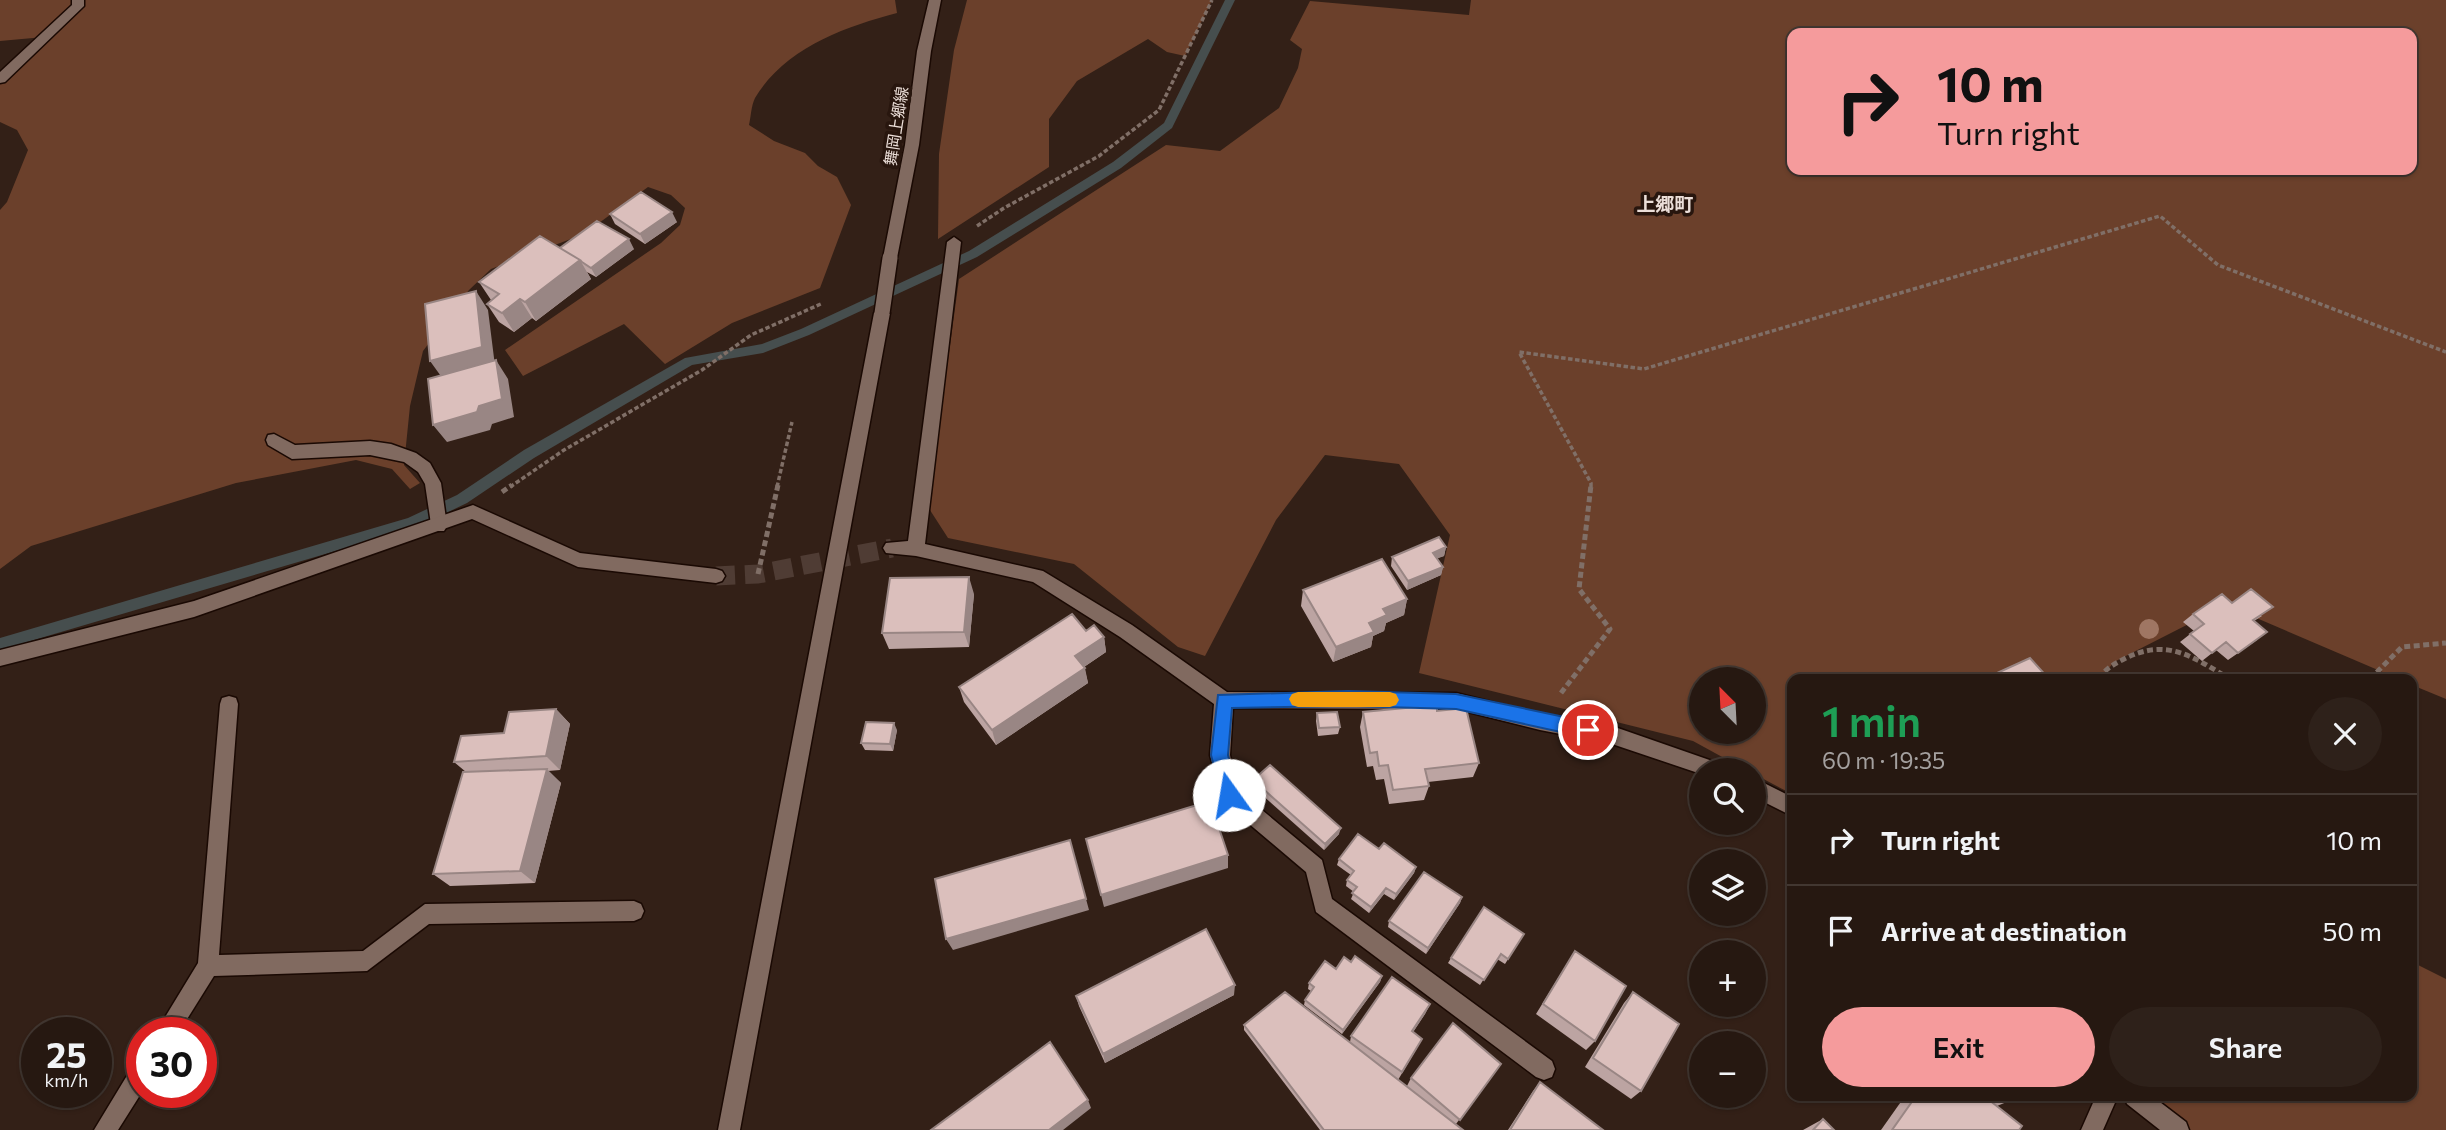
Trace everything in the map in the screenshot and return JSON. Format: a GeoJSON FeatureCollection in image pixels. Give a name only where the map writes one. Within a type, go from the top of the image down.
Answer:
{"type":"FeatureCollection","features":[{"type":"Feature","properties":{"kind":"street"},"geometry":{"type":"LineString","coordinates":[[0,79],[78,6],[78,0]]}},
{"type":"Feature","properties":{"kind":"street","name":"舞岡上郷線"},"geometry":{"type":"LineString","coordinates":[[729,1130],[912,145],[924,51],[935,0]]}},
{"type":"Feature","properties":{"kind":"street"},"geometry":{"type":"LineString","coordinates":[[916,549],[954,243]]}},
{"type":"Feature","properties":{"kind":"street"},"geometry":{"type":"LineString","coordinates":[[275,440],[292,453],[342,446],[391,451],[418,462],[433,482],[436,519]]}},
{"type":"Feature","properties":{"kind":"street"},"geometry":{"type":"LineString","coordinates":[[0,658],[194,609],[436,519],[473,512],[578,560],[716,576]]}},
{"type":"Feature","properties":{"kind":"street"},"geometry":{"type":"LineString","coordinates":[[892,548],[916,549],[1037,576],[1126,631],[1224,700],[1456,701],[1540,722],[1612,735],[1689,761]]}},
{"type":"Feature","properties":{"kind":"street"},"geometry":{"type":"LineString","coordinates":[[1224,700],[1220,755],[1229,795],[1315,867],[1323,905],[1544,1069]]}},
{"type":"Feature","properties":{"kind":"street"},"geometry":{"type":"LineString","coordinates":[[176,1017],[208,966],[229,704]]}},
{"type":"Feature","properties":{"kind":"street"},"geometry":{"type":"LineString","coordinates":[[1766,793],[1787,804]]}},
{"type":"Feature","properties":{"kind":"street"},"geometry":{"type":"LineString","coordinates":[[208,966],[367,961],[425,914],[634,911]]}},
{"type":"Feature","properties":{"kind":"street"},"geometry":{"type":"LineString","coordinates":[[105,1130],[126,1097]]}},
{"type":"Feature","properties":{"kind":"street"},"geometry":{"type":"LineString","coordinates":[[2092,1130],[2105,1101]]}},
{"type":"Feature","properties":{"kind":"street"},"geometry":{"type":"LineString","coordinates":[[2141,1101],[2178,1130]]}},
{"type":"Feature","properties":{"kind":"path"},"geometry":{"type":"LineString","coordinates":[[954,243],[1004,208],[1099,156],[1159,110],[1212,0]]}},
{"type":"Feature","properties":{"kind":"path"},"geometry":{"type":"LineString","coordinates":[[1540,722],[1609,629],[1579,589],[1591,483],[1519,352],[1644,369],[2160,216],[2218,265],[2446,352]]}},
{"type":"Feature","properties":{"kind":"path"},"geometry":{"type":"LineString","coordinates":[[473,512],[564,450],[702,370],[751,335],[823,303]]}},
{"type":"Feature","properties":{"kind":"path"},"geometry":{"type":"LineString","coordinates":[[758,574],[792,422]]}},
{"type":"Feature","properties":{"kind":"path"},"geometry":{"type":"LineString","coordinates":[[2375,674],[2402,647],[2446,643]]}},
{"type":"Feature","properties":{"kind":"path"},"geometry":{"type":"LineString","coordinates":[[2101,674],[2134,652],[2174,648],[2221,674]]}},
{"type":"Feature","properties":{"kind":"shaded area"},"geometry":{"type":"Polygon","coordinates":[[[0,0],[895,0],[897,13],[837,33],[799,53],[768,81],[753,104],[749,125],[774,141],[805,153],[818,166],[837,177],[851,205],[820,288],[732,323],[665,364],[624,324],[523,376],[505,350],[661,243],[680,225],[685,208],[671,195],[648,187],[584,234],[491,269],[469,290],[423,351],[410,406],[404,465],[420,483],[410,489],[392,469],[356,460],[236,483],[31,546],[0,569],[0,210],[7,202],[28,150],[17,130],[0,122],[0,79],[44,37],[0,41],[0,0]]]}},
{"type":"Feature","properties":{"kind":"shaded area"},"geometry":{"type":"Polygon","coordinates":[[[967,0],[1212,0],[1185,56],[1167,52],[1148,39],[1077,81],[1049,119],[1049,167],[938,239],[939,154],[954,50],[967,0]]]}},
{"type":"Feature","properties":{"kind":"shaded area"},"geometry":{"type":"Polygon","coordinates":[[[1471,0],[2446,0],[2446,699],[2417,687],[2417,674],[2387,674],[2226,605],[2114,662],[2104,674],[1787,674],[1787,791],[1766,780],[1766,758],[1724,758],[1698,744],[1766,744],[1766,667],[1689,667],[1689,740],[1419,673],[1450,535],[1399,464],[1325,455],[1276,520],[1205,656],[1178,647],[1074,564],[948,538],[928,507],[959,279],[1166,145],[1220,151],[1279,108],[1298,68],[1302,49],[1290,40],[1310,1],[1469,15],[1471,0]]]}},
{"type":"Feature","properties":{"kind":"shaded area"},"geometry":{"type":"Polygon","coordinates":[[[2417,964],[2446,979],[2446,1130],[2182,1130],[2150,1101],[2417,1101],[2417,964]]]}},
{"type":"Feature","properties":{"kind":"building"},"geometry":{"type":"Polygon","coordinates":[[[641,192],[672,212],[640,234],[610,214],[641,192]]]}},
{"type":"Feature","properties":{"kind":"building"},"geometry":{"type":"Polygon","coordinates":[[[597,221],[629,239],[591,268],[560,248],[597,221]]]}},
{"type":"Feature","properties":{"kind":"building"},"geometry":{"type":"Polygon","coordinates":[[[540,236],[580,260],[525,302],[520,299],[502,313],[487,304],[499,294],[479,282],[540,236]]]}},
{"type":"Feature","properties":{"kind":"building"},"geometry":{"type":"Polygon","coordinates":[[[476,291],[482,347],[430,361],[425,304],[476,291]]]}},
{"type":"Feature","properties":{"kind":"building"},"geometry":{"type":"Polygon","coordinates":[[[496,360],[502,399],[479,406],[477,412],[433,425],[428,379],[496,360]]]}},
{"type":"Feature","properties":{"kind":"building"},"geometry":{"type":"Polygon","coordinates":[[[1439,537],[1446,547],[1433,553],[1443,567],[1408,581],[1392,557],[1439,537]]]}},
{"type":"Feature","properties":{"kind":"building"},"geometry":{"type":"Polygon","coordinates":[[[1382,559],[1407,599],[1383,609],[1387,615],[1369,623],[1374,632],[1336,647],[1303,590],[1382,559]]]}},
{"type":"Feature","properties":{"kind":"building"},"geometry":{"type":"Polygon","coordinates":[[[969,577],[964,632],[882,633],[890,578],[969,577]]]}},
{"type":"Feature","properties":{"kind":"building"},"geometry":{"type":"Polygon","coordinates":[[[2251,589],[2273,607],[2253,620],[2267,632],[2238,653],[2226,642],[2212,653],[2190,634],[2204,624],[2193,614],[2222,594],[2232,603],[2251,589]]]}},
{"type":"Feature","properties":{"kind":"building"},"geometry":{"type":"Polygon","coordinates":[[[1072,614],[1086,631],[1094,625],[1104,637],[1075,656],[1085,668],[992,730],[959,687],[1072,614]]]}},
{"type":"Feature","properties":{"kind":"building"},"geometry":{"type":"Polygon","coordinates":[[[2030,658],[2044,674],[1995,674],[2030,658]]]}},
{"type":"Feature","properties":{"kind":"building"},"geometry":{"type":"Polygon","coordinates":[[[1437,705],[1437,711],[1466,708],[1479,763],[1425,769],[1429,786],[1393,790],[1388,765],[1379,766],[1377,752],[1370,753],[1363,712],[1437,705]]]}},
{"type":"Feature","properties":{"kind":"building"},"geometry":{"type":"Polygon","coordinates":[[[556,709],[546,756],[454,762],[461,736],[504,733],[509,712],[556,709]]]}},
{"type":"Feature","properties":{"kind":"building"},"geometry":{"type":"Polygon","coordinates":[[[1337,712],[1340,727],[1319,728],[1317,713],[1337,712]]]}},
{"type":"Feature","properties":{"kind":"building"},"geometry":{"type":"Polygon","coordinates":[[[866,722],[894,723],[890,744],[861,743],[866,722]]]}},
{"type":"Feature","properties":{"kind":"building"},"geometry":{"type":"Polygon","coordinates":[[[1270,765],[1341,828],[1325,844],[1253,780],[1270,765]]]}},
{"type":"Feature","properties":{"kind":"building"},"geometry":{"type":"Polygon","coordinates":[[[547,769],[520,871],[433,874],[463,772],[547,769]]]}},
{"type":"Feature","properties":{"kind":"building"},"geometry":{"type":"Polygon","coordinates":[[[1210,801],[1228,855],[1101,895],[1086,839],[1210,801]]]}},
{"type":"Feature","properties":{"kind":"building"},"geometry":{"type":"Polygon","coordinates":[[[1358,834],[1379,849],[1384,843],[1416,867],[1396,894],[1386,888],[1371,907],[1352,893],[1357,887],[1347,880],[1354,871],[1339,859],[1358,834]]]}},
{"type":"Feature","properties":{"kind":"building"},"geometry":{"type":"Polygon","coordinates":[[[1070,840],[1086,899],[946,939],[935,879],[1070,840]]]}},
{"type":"Feature","properties":{"kind":"building"},"geometry":{"type":"Polygon","coordinates":[[[1424,872],[1462,897],[1428,948],[1389,921],[1424,872]]]}},
{"type":"Feature","properties":{"kind":"building"},"geometry":{"type":"Polygon","coordinates":[[[1484,907],[1524,934],[1508,959],[1501,954],[1484,980],[1451,958],[1484,907]]]}},
{"type":"Feature","properties":{"kind":"building"},"geometry":{"type":"Polygon","coordinates":[[[1206,929],[1235,985],[1103,1054],[1076,996],[1206,929]]]}},
{"type":"Feature","properties":{"kind":"building"},"geometry":{"type":"Polygon","coordinates":[[[1575,951],[1626,986],[1595,1041],[1543,1004],[1575,951]]]}},
{"type":"Feature","properties":{"kind":"building"},"geometry":{"type":"Polygon","coordinates":[[[1355,956],[1382,976],[1343,1030],[1305,1000],[1314,987],[1309,983],[1325,961],[1336,969],[1344,957],[1351,962],[1355,956]]]}},
{"type":"Feature","properties":{"kind":"building"},"geometry":{"type":"Polygon","coordinates":[[[1392,977],[1430,1004],[1412,1031],[1422,1039],[1402,1072],[1351,1036],[1392,977]]]}},
{"type":"Feature","properties":{"kind":"building"},"geometry":{"type":"Polygon","coordinates":[[[1285,992],[1463,1130],[1324,1130],[1244,1025],[1285,992]]]}},
{"type":"Feature","properties":{"kind":"building"},"geometry":{"type":"Polygon","coordinates":[[[1633,992],[1679,1024],[1641,1091],[1593,1058],[1633,992]]]}},
{"type":"Feature","properties":{"kind":"building"},"geometry":{"type":"Polygon","coordinates":[[[1453,1023],[1501,1064],[1460,1120],[1411,1078],[1453,1023]]]}},
{"type":"Feature","properties":{"kind":"building"},"geometry":{"type":"Polygon","coordinates":[[[1050,1042],[1088,1100],[1049,1130],[931,1130],[1050,1042]]]}},
{"type":"Feature","properties":{"kind":"building"},"geometry":{"type":"Polygon","coordinates":[[[1540,1082],[1603,1130],[1510,1130],[1540,1082]]]}},
{"type":"Feature","properties":{"kind":"building"},"geometry":{"type":"Polygon","coordinates":[[[1912,1101],[1990,1101],[2022,1126],[2019,1130],[1892,1130],[1912,1101]]]}},
{"type":"Feature","properties":{"kind":"building"},"geometry":{"type":"Polygon","coordinates":[[[1823,1119],[1834,1130],[1813,1130],[1823,1119]]]}},
{"type":"Feature","properties":{"kind":"waterway"},"geometry":{"type":"LineString","coordinates":[[0,644],[412,523],[462,499],[529,454],[689,361],[763,348],[805,332],[973,254],[1117,165],[1168,125],[1230,0]]}},
{"type":"Feature","properties":{"kind":"tunnel"},"geometry":{"type":"LineString","coordinates":[[716,576],[758,574],[892,548]]}},
{"type":"Feature","properties":{"kind":"slow traffic"},"geometry":{"type":"LineString","coordinates":[[1298,699],[1390,700]]}},
{"type":"Feature","properties":{"kind":"district","name":"上郷町"},"geometry":{"type":"Point","coordinates":[1665,204]}},
{"type":"Feature","properties":{"kind":"route"},"geometry":{"type":"LineString","coordinates":[[1229,795],[1220,755],[1224,700],[1456,701],[1540,722],[1588,730]]}}]}
